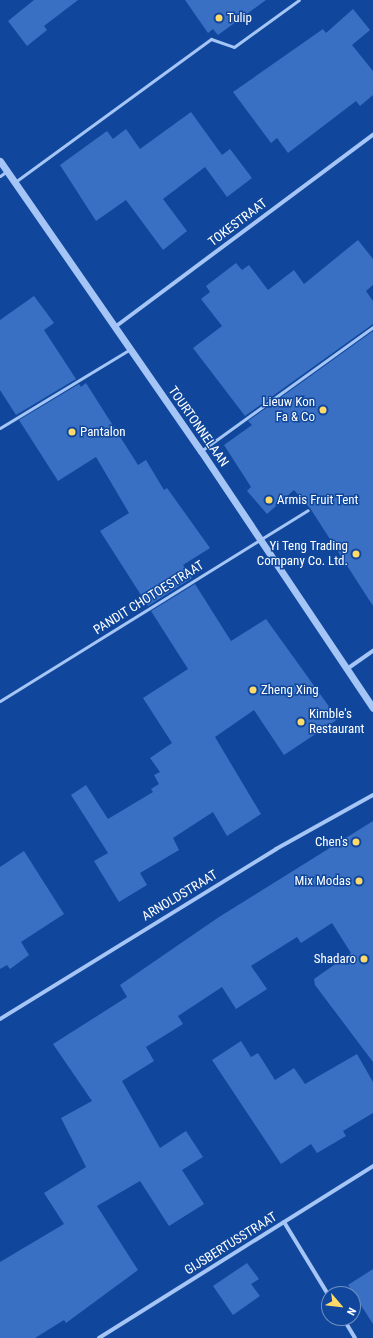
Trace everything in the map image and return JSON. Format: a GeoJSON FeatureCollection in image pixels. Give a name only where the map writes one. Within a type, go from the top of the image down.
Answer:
{"type":"FeatureCollection","features":[{"type":"Feature","properties":{"kind":"street","name":"TOKESTRAAT"},"geometry":{"type":"LineString","coordinates":[[115,327],[373,135]]}},
{"type":"Feature","properties":{"kind":"street","name":"TOURTONNELAAN"},"geometry":{"type":"LineString","coordinates":[[0,161],[13,183],[201,451],[259,541],[373,708]]}},
{"type":"Feature","properties":{"kind":"street"},"geometry":{"type":"LineString","coordinates":[[347,669],[373,651]]}},
{"type":"Feature","properties":{"kind":"street","name":"ARNOLDSTRAAT"},"geometry":{"type":"LineString","coordinates":[[0,1019],[276,849],[373,795]]}},
{"type":"Feature","properties":{"kind":"street","name":"GIJSBERTUSSTRAAT"},"geometry":{"type":"LineString","coordinates":[[99,1338],[373,1166]]}},
{"type":"Feature","properties":{"kind":"street"},"geometry":{"type":"LineString","coordinates":[[284,1222],[323,1286]]}},
{"type":"Feature","properties":{"kind":"street"},"geometry":{"type":"LineString","coordinates":[[347,1326],[355,1338]]}},
{"type":"Feature","properties":{"kind":"lane"},"geometry":{"type":"LineString","coordinates":[[13,183],[213,38],[234,48],[299,0]]}},
{"type":"Feature","properties":{"kind":"lane"},"geometry":{"type":"LineString","coordinates":[[0,176],[7,171]]}},
{"type":"Feature","properties":{"kind":"lane"},"geometry":{"type":"LineString","coordinates":[[201,451],[373,327]]}},
{"type":"Feature","properties":{"kind":"lane"},"geometry":{"type":"LineString","coordinates":[[0,428],[129,350]]}},
{"type":"Feature","properties":{"kind":"lane","name":"PANDIT CHOTOESTRAAT"},"geometry":{"type":"LineString","coordinates":[[0,701],[308,510]]}},
{"type":"Feature","properties":{"kind":"building"},"geometry":{"type":"Polygon","coordinates":[[[34,0],[78,0],[44,26],[47,30],[27,46],[8,21],[34,0]]]}},
{"type":"Feature","properties":{"kind":"building","name":"Tulip"},"geometry":{"type":"Polygon","coordinates":[[[185,0],[266,0],[218,35],[213,29],[208,33],[185,0]]]}},
{"type":"Feature","properties":{"kind":"building"},"geometry":{"type":"Polygon","coordinates":[[[353,9],[370,30],[352,45],[373,71],[373,95],[360,106],[356,101],[288,153],[277,138],[271,143],[233,92],[323,29],[326,33],[353,9]]]}},
{"type":"Feature","properties":{"kind":"building"},"geometry":{"type":"Polygon","coordinates":[[[191,112],[222,155],[230,149],[252,178],[227,197],[205,167],[163,199],[187,231],[163,250],[126,200],[96,221],[60,165],[107,131],[113,139],[126,129],[140,149],[191,112]]]}},
{"type":"Feature","properties":{"kind":"building"},"geometry":{"type":"Polygon","coordinates":[[[358,240],[373,259],[373,285],[366,291],[373,301],[373,324],[245,416],[193,348],[222,326],[201,299],[210,292],[206,286],[236,263],[242,270],[249,265],[268,290],[294,270],[304,284],[358,240]]]}},
{"type":"Feature","properties":{"kind":"building"},"geometry":{"type":"Polygon","coordinates":[[[34,296],[54,323],[44,330],[76,379],[16,415],[0,390],[0,320],[34,296]]]}},
{"type":"Feature","properties":{"kind":"building"},"geometry":{"type":"Polygon","coordinates":[[[373,331],[373,606],[310,508],[294,490],[267,514],[247,491],[251,487],[224,445],[252,425],[248,421],[373,331]]]}},
{"type":"Feature","properties":{"kind":"building"},"geometry":{"type":"Polygon","coordinates":[[[86,383],[138,465],[146,460],[164,490],[167,488],[210,548],[183,565],[192,578],[148,606],[100,531],[129,513],[96,457],[58,481],[19,420],[79,384],[81,387],[86,383]]]}},
{"type":"Feature","properties":{"kind":"building"},"geometry":{"type":"Polygon","coordinates":[[[195,584],[231,641],[266,619],[338,719],[284,755],[254,710],[215,737],[261,814],[227,836],[213,812],[173,838],[179,850],[140,873],[147,885],[119,902],[94,861],[108,853],[71,795],[86,785],[108,819],[153,792],[151,789],[159,784],[154,775],[160,772],[150,758],[172,743],[143,698],[188,669],[151,611],[195,584]]]}},
{"type":"Feature","properties":{"kind":"building"},"geometry":{"type":"Polygon","coordinates":[[[373,821],[373,1062],[315,985],[314,979],[351,953],[332,923],[301,943],[297,937],[251,966],[267,989],[236,1009],[222,987],[178,1016],[183,1024],[146,1047],[154,1061],[122,1081],[160,1148],[186,1131],[203,1157],[182,1170],[204,1204],[169,1226],[140,1181],[97,1206],[138,1270],[66,1323],[64,1320],[35,1338],[0,1338],[0,1262],[64,1224],[44,1193],[86,1167],[61,1118],[92,1101],[53,1044],[127,997],[120,985],[219,917],[373,821]]]}},
{"type":"Feature","properties":{"kind":"building"},"geometry":{"type":"Polygon","coordinates":[[[24,851],[64,914],[21,942],[29,955],[10,969],[7,965],[0,969],[0,867],[24,851]]]}},
{"type":"Feature","properties":{"kind":"building"},"geometry":{"type":"Polygon","coordinates":[[[241,1041],[251,1057],[258,1053],[275,1080],[294,1068],[305,1084],[357,1054],[373,1082],[373,1113],[343,1131],[346,1136],[317,1153],[311,1144],[281,1164],[212,1060],[241,1041]]]}},
{"type":"Feature","properties":{"kind":"building"},"geometry":{"type":"Polygon","coordinates":[[[247,1263],[259,1279],[251,1284],[260,1296],[233,1315],[213,1286],[247,1263]]]}},
{"type":"Feature","properties":{"kind":"building"},"geometry":{"type":"Polygon","coordinates":[[[373,1269],[373,1324],[361,1305],[361,1286],[348,1285],[373,1269]]]}},
{"type":"Feature","properties":{"kind":"place","name":"Tulip"},"geometry":{"type":"Point","coordinates":[219,18]}},
{"type":"Feature","properties":{"kind":"place","name":"Lieuw Kon Fa & Co"},"geometry":{"type":"Point","coordinates":[323,410]}},
{"type":"Feature","properties":{"kind":"place","name":"Pantalon"},"geometry":{"type":"Point","coordinates":[72,432]}},
{"type":"Feature","properties":{"kind":"place","name":"Armis Fruit Tent"},"geometry":{"type":"Point","coordinates":[269,500]}},
{"type":"Feature","properties":{"kind":"place","name":"Yi Teng Trading Company Co. Ltd."},"geometry":{"type":"Point","coordinates":[356,554]}},
{"type":"Feature","properties":{"kind":"place","name":"Zheng Xing"},"geometry":{"type":"Point","coordinates":[253,690]}},
{"type":"Feature","properties":{"kind":"place","name":"Kimble's Restaurant"},"geometry":{"type":"Point","coordinates":[301,722]}},
{"type":"Feature","properties":{"kind":"place","name":"Chen's"},"geometry":{"type":"Point","coordinates":[356,842]}},
{"type":"Feature","properties":{"kind":"place","name":"Mix Modas"},"geometry":{"type":"Point","coordinates":[359,881]}},
{"type":"Feature","properties":{"kind":"place","name":"Shadaro"},"geometry":{"type":"Point","coordinates":[364,959]}}]}
